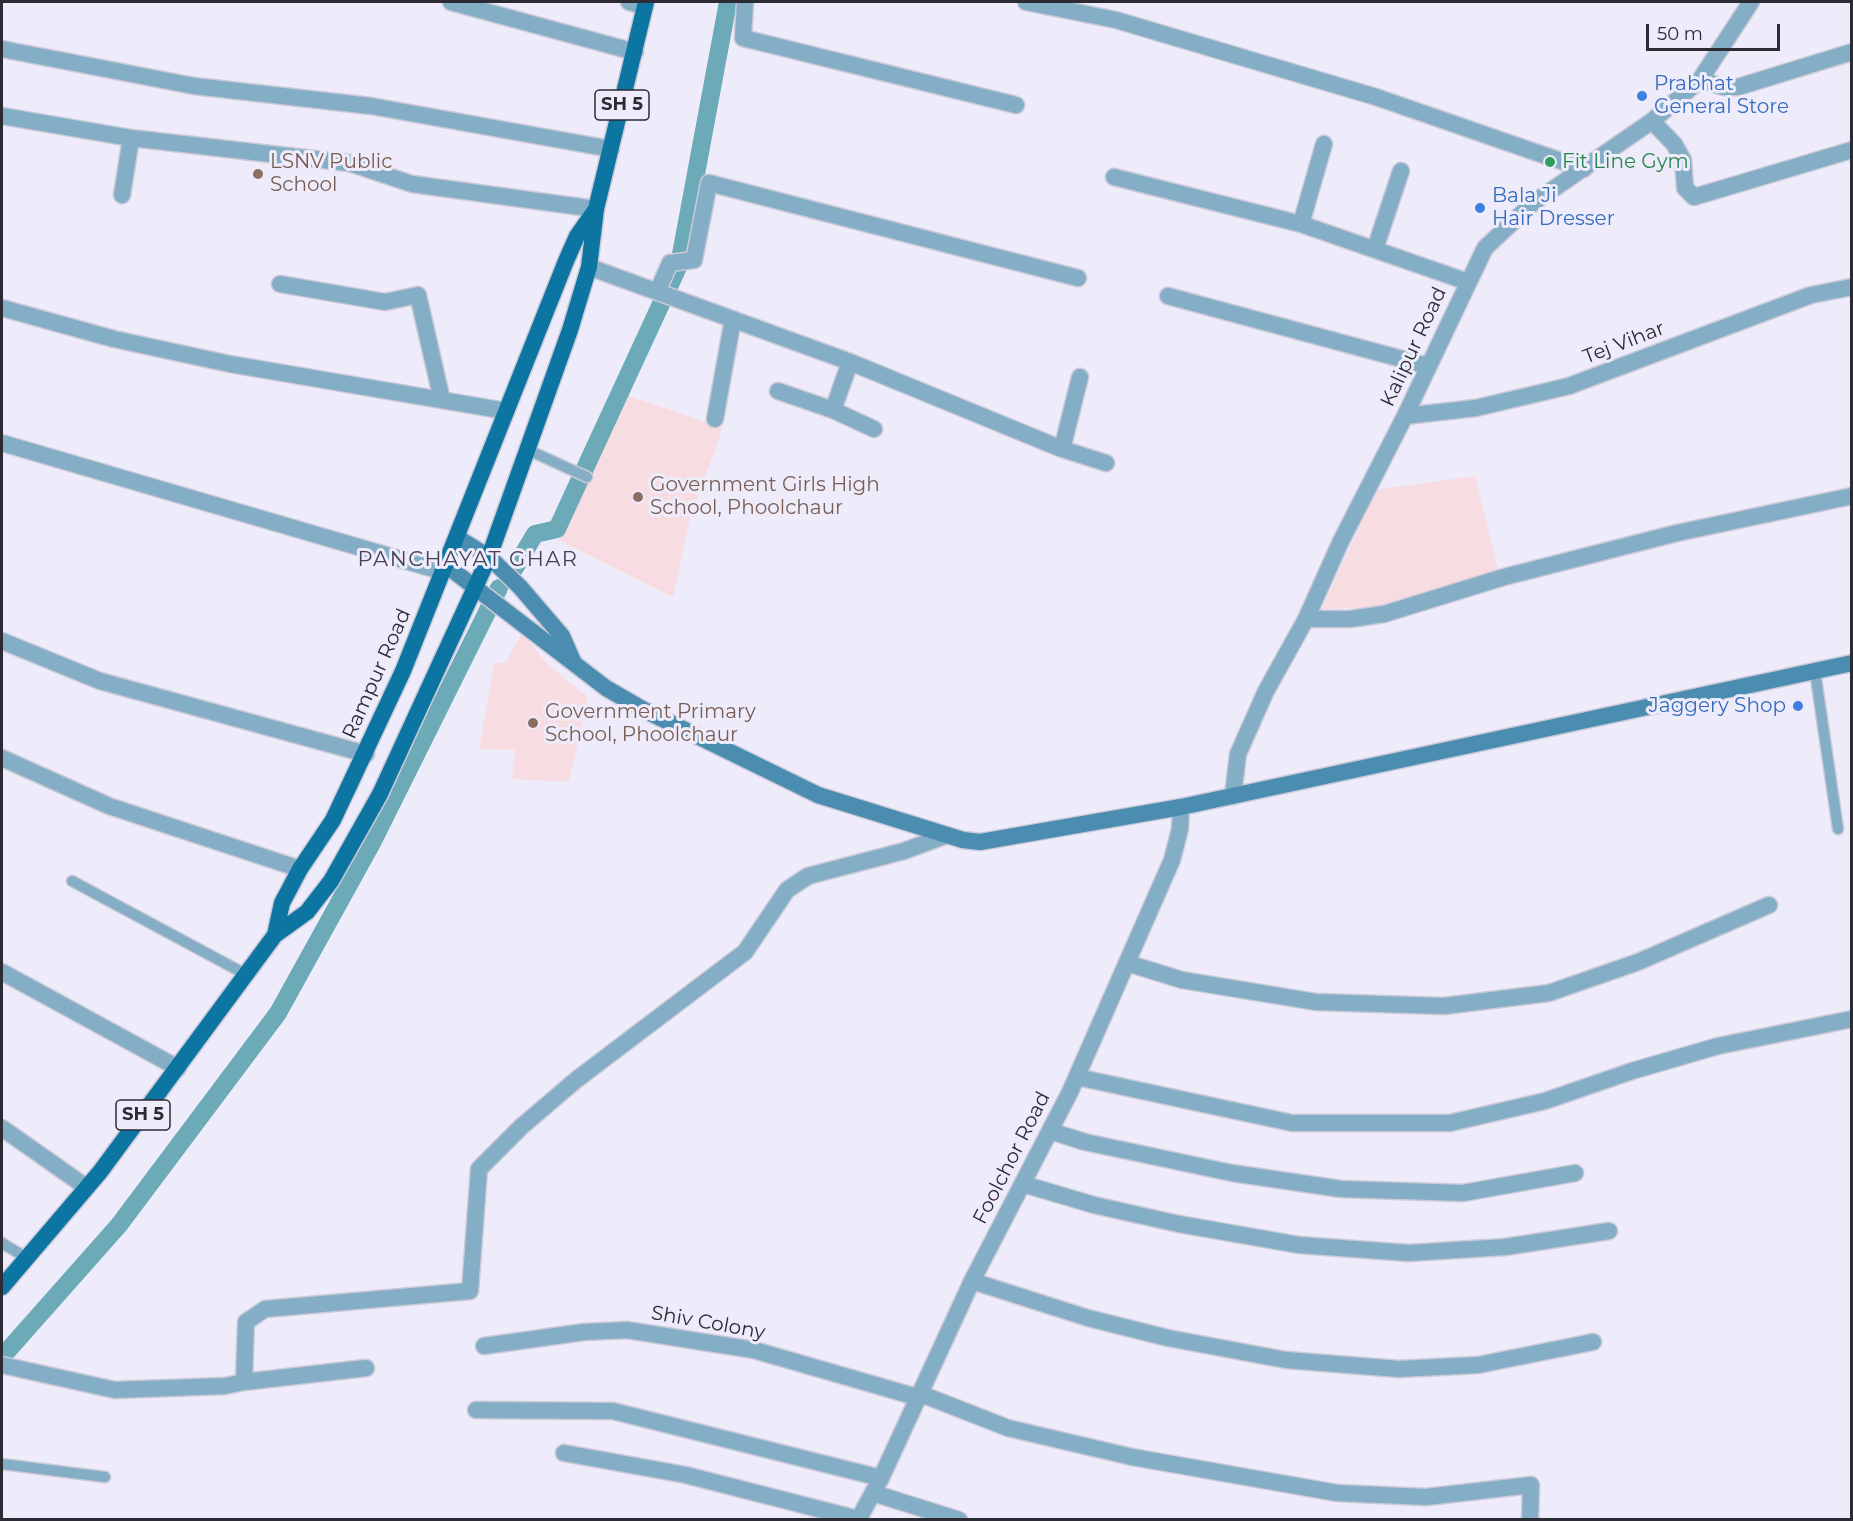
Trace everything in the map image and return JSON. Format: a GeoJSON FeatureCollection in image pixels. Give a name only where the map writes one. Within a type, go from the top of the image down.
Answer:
{"type":"FeatureCollection","features":[{"type":"Feature","properties":{"kind":"main road","name":"Rampur Road"},"geometry":{"type":"LineString","coordinates":[[2,1287],[86,1187],[178,1068],[275,935],[282,903],[300,869],[333,820],[366,754],[446,569],[506,411],[577,236],[596,208],[634,52],[640,3]]}},
{"type":"Feature","properties":{"kind":"main road"},"geometry":{"type":"LineString","coordinates":[[275,935],[307,912],[331,881],[380,794],[489,557],[570,330],[589,267],[596,208]]}},
{"type":"Feature","properties":{"kind":"main road"},"geometry":{"type":"LineString","coordinates":[[458,538],[489,557],[520,587],[562,636],[573,662]]}},
{"type":"Feature","properties":{"kind":"main road"},"geometry":{"type":"LineString","coordinates":[[446,569],[475,588],[606,688],[644,710],[818,795],[980,842],[1181,807],[1851,663]]}},
{"type":"Feature","properties":{"kind":"street"},"geometry":{"type":"LineString","coordinates":[[451,2],[634,52]]}},
{"type":"Feature","properties":{"kind":"street"},"geometry":{"type":"LineString","coordinates":[[745,2],[743,38],[1016,105]]}},
{"type":"Feature","properties":{"kind":"street"},"geometry":{"type":"LineString","coordinates":[[1026,2],[1116,20],[1376,97],[1584,169]]}},
{"type":"Feature","properties":{"kind":"street","name":"Kalipur Road"},"geometry":{"type":"LineString","coordinates":[[1233,796],[1238,754],[1266,691],[1306,619],[1341,541],[1405,416],[1485,248],[1533,203],[1652,121],[1700,80],[1753,2]]}},
{"type":"Feature","properties":{"kind":"street"},"geometry":{"type":"LineString","coordinates":[[2,49],[194,86],[371,106],[611,149]]}},
{"type":"Feature","properties":{"kind":"street"},"geometry":{"type":"LineString","coordinates":[[1700,80],[1724,87],[1738,87],[1851,52]]}},
{"type":"Feature","properties":{"kind":"street"},"geometry":{"type":"LineString","coordinates":[[2,116],[131,138],[349,163],[412,184],[596,208]]}},
{"type":"Feature","properties":{"kind":"street"},"geometry":{"type":"LineString","coordinates":[[1652,121],[1674,144],[1683,160],[1685,188],[1694,197],[1851,150]]}},
{"type":"Feature","properties":{"kind":"street"},"geometry":{"type":"LineString","coordinates":[[122,195],[131,138]]}},
{"type":"Feature","properties":{"kind":"street"},"geometry":{"type":"LineString","coordinates":[[1301,224],[1324,144]]}},
{"type":"Feature","properties":{"kind":"street"},"geometry":{"type":"LineString","coordinates":[[1375,249],[1401,171]]}},
{"type":"Feature","properties":{"kind":"street"},"geometry":{"type":"LineString","coordinates":[[1114,177],[1301,224],[1468,282]]}},
{"type":"Feature","properties":{"kind":"street"},"geometry":{"type":"LineString","coordinates":[[665,293],[670,263],[694,261],[709,183],[1078,278]]}},
{"type":"Feature","properties":{"kind":"street"},"geometry":{"type":"LineString","coordinates":[[589,267],[850,362],[1062,449],[1106,463]]}},
{"type":"Feature","properties":{"kind":"street"},"geometry":{"type":"LineString","coordinates":[[280,284],[385,302],[418,295],[442,400]]}},
{"type":"Feature","properties":{"kind":"street","name":"Tej Vihar"},"geometry":{"type":"LineString","coordinates":[[1405,416],[1476,408],[1569,386],[1811,295],[1851,287]]}},
{"type":"Feature","properties":{"kind":"street"},"geometry":{"type":"LineString","coordinates":[[1168,296],[1428,366]]}},
{"type":"Feature","properties":{"kind":"street"},"geometry":{"type":"LineString","coordinates":[[2,308],[114,339],[230,364],[506,411]]}},
{"type":"Feature","properties":{"kind":"street"},"geometry":{"type":"LineString","coordinates":[[715,419],[733,319]]}},
{"type":"Feature","properties":{"kind":"street"},"geometry":{"type":"LineString","coordinates":[[833,410],[850,362]]}},
{"type":"Feature","properties":{"kind":"street"},"geometry":{"type":"LineString","coordinates":[[1062,449],[1080,377]]}},
{"type":"Feature","properties":{"kind":"street"},"geometry":{"type":"LineString","coordinates":[[778,391],[833,410],[874,429]]}},
{"type":"Feature","properties":{"kind":"street"},"geometry":{"type":"LineString","coordinates":[[2,443],[446,569]]}},
{"type":"Feature","properties":{"kind":"street"},"geometry":{"type":"LineString","coordinates":[[1306,619],[1350,619],[1384,614],[1492,580],[1677,532],[1851,496]]}},
{"type":"Feature","properties":{"kind":"street"},"geometry":{"type":"LineString","coordinates":[[2,641],[100,681],[366,754]]}},
{"type":"Feature","properties":{"kind":"street"},"geometry":{"type":"LineString","coordinates":[[2,758],[109,806],[300,869]]}},
{"type":"Feature","properties":{"kind":"street","name":"Foolchor Road"},"geometry":{"type":"LineString","coordinates":[[858,1519],[881,1478],[972,1281],[1077,1077],[1172,860],[1180,829],[1181,807]]}},
{"type":"Feature","properties":{"kind":"street"},"geometry":{"type":"LineString","coordinates":[[244,1382],[246,1322],[265,1309],[470,1291],[479,1169],[521,1127],[576,1080],[745,951],[787,890],[808,876],[904,851],[947,834]]}},
{"type":"Feature","properties":{"kind":"street"},"geometry":{"type":"LineString","coordinates":[[1127,963],[1182,980],[1316,1002],[1444,1006],[1549,993],[1638,962],[1769,905]]}},
{"type":"Feature","properties":{"kind":"street"},"geometry":{"type":"LineString","coordinates":[[2,972],[178,1068]]}},
{"type":"Feature","properties":{"kind":"street"},"geometry":{"type":"LineString","coordinates":[[1077,1077],[1292,1123],[1450,1123],[1545,1101],[1718,1046],[1851,1019]]}},
{"type":"Feature","properties":{"kind":"street"},"geometry":{"type":"LineString","coordinates":[[2,1128],[86,1187]]}},
{"type":"Feature","properties":{"kind":"street"},"geometry":{"type":"LineString","coordinates":[[1050,1131],[1085,1142],[1232,1173],[1341,1189],[1464,1193],[1575,1173]]}},
{"type":"Feature","properties":{"kind":"street"},"geometry":{"type":"LineString","coordinates":[[1023,1184],[1094,1205],[1179,1224],[1310,1246],[1409,1253],[1505,1247],[1609,1232]]}},
{"type":"Feature","properties":{"kind":"street"},"geometry":{"type":"LineString","coordinates":[[972,1281],[1088,1318],[1168,1338],[1286,1360],[1399,1369],[1478,1365],[1593,1342]]}},
{"type":"Feature","properties":{"kind":"street","name":"Shiv Colony"},"geometry":{"type":"LineString","coordinates":[[484,1346],[584,1332],[627,1330],[754,1350],[920,1396],[1008,1428],[1132,1457],[1337,1493],[1426,1497],[1531,1485],[1530,1520]]}},
{"type":"Feature","properties":{"kind":"street"},"geometry":{"type":"LineString","coordinates":[[2,1365],[116,1390],[225,1386],[366,1368]]}},
{"type":"Feature","properties":{"kind":"street"},"geometry":{"type":"LineString","coordinates":[[476,1410],[613,1411],[881,1478]]}},
{"type":"Feature","properties":{"kind":"street"},"geometry":{"type":"LineString","coordinates":[[564,1453],[686,1474],[858,1519]]}},
{"type":"Feature","properties":{"kind":"street"},"geometry":{"type":"LineString","coordinates":[[873,1493],[959,1520]]}},
{"type":"Feature","properties":{"kind":"lane"},"geometry":{"type":"LineString","coordinates":[[526,450],[586,477]]}},
{"type":"Feature","properties":{"kind":"lane"},"geometry":{"type":"LineString","coordinates":[[1815,671],[1838,829]]}},
{"type":"Feature","properties":{"kind":"lane"},"geometry":{"type":"LineString","coordinates":[[72,881],[247,975]]}},
{"type":"Feature","properties":{"kind":"lane"},"geometry":{"type":"LineString","coordinates":[[2,1244],[27,1258]]}},
{"type":"Feature","properties":{"kind":"lane"},"geometry":{"type":"LineString","coordinates":[[2,1464],[105,1477]]}},
{"type":"Feature","properties":{"kind":"shaded area","name":"Government Girls High School, Phoolchaur"},"geometry":{"type":"Polygon","coordinates":[[[623,394],[723,428],[690,518],[673,597],[559,540],[623,394]]]}},
{"type":"Feature","properties":{"kind":"shaded area"},"geometry":{"type":"Polygon","coordinates":[[[1475,476],[1498,570],[1386,607],[1322,609],[1376,490],[1475,476]]]}},
{"type":"Feature","properties":{"kind":"shaded area","name":"Government Primary School, Phoolchaur"},"geometry":{"type":"Polygon","coordinates":[[[522,633],[546,662],[588,698],[569,782],[512,779],[515,750],[479,749],[494,664],[506,662],[522,633]]]}},
{"type":"Feature","properties":{"kind":"waterway"},"geometry":{"type":"LineString","coordinates":[[513,571],[535,534],[557,529],[679,265],[728,2]]}},
{"type":"Feature","properties":{"kind":"waterway"},"geometry":{"type":"LineString","coordinates":[[2,1357],[119,1225],[278,1013],[372,843],[499,588]]}},
{"type":"Feature","properties":{"kind":"place","name":"Prabhat General Store"},"geometry":{"type":"Point","coordinates":[1642,96]}},
{"type":"Feature","properties":{"kind":"place","name":"Fit Line Gym"},"geometry":{"type":"Point","coordinates":[1550,162]}},
{"type":"Feature","properties":{"kind":"place","name":"LSNV Public School"},"geometry":{"type":"Point","coordinates":[258,174]}},
{"type":"Feature","properties":{"kind":"place","name":"Bala Ji Hair Dresser"},"geometry":{"type":"Point","coordinates":[1480,208]}},
{"type":"Feature","properties":{"kind":"place","name":"Government Girls High School, Phoolchaur"},"geometry":{"type":"Point","coordinates":[638,497]}},
{"type":"Feature","properties":{"kind":"place","name":"Jaggery Shop"},"geometry":{"type":"Point","coordinates":[1798,706]}},
{"type":"Feature","properties":{"kind":"place","name":"Government Primary School, Phoolchaur"},"geometry":{"type":"Point","coordinates":[533,723]}},
{"type":"Feature","properties":{"kind":"district","name":"PANCHAYAT GHAR"},"geometry":{"type":"Point","coordinates":[468,560]}}]}
